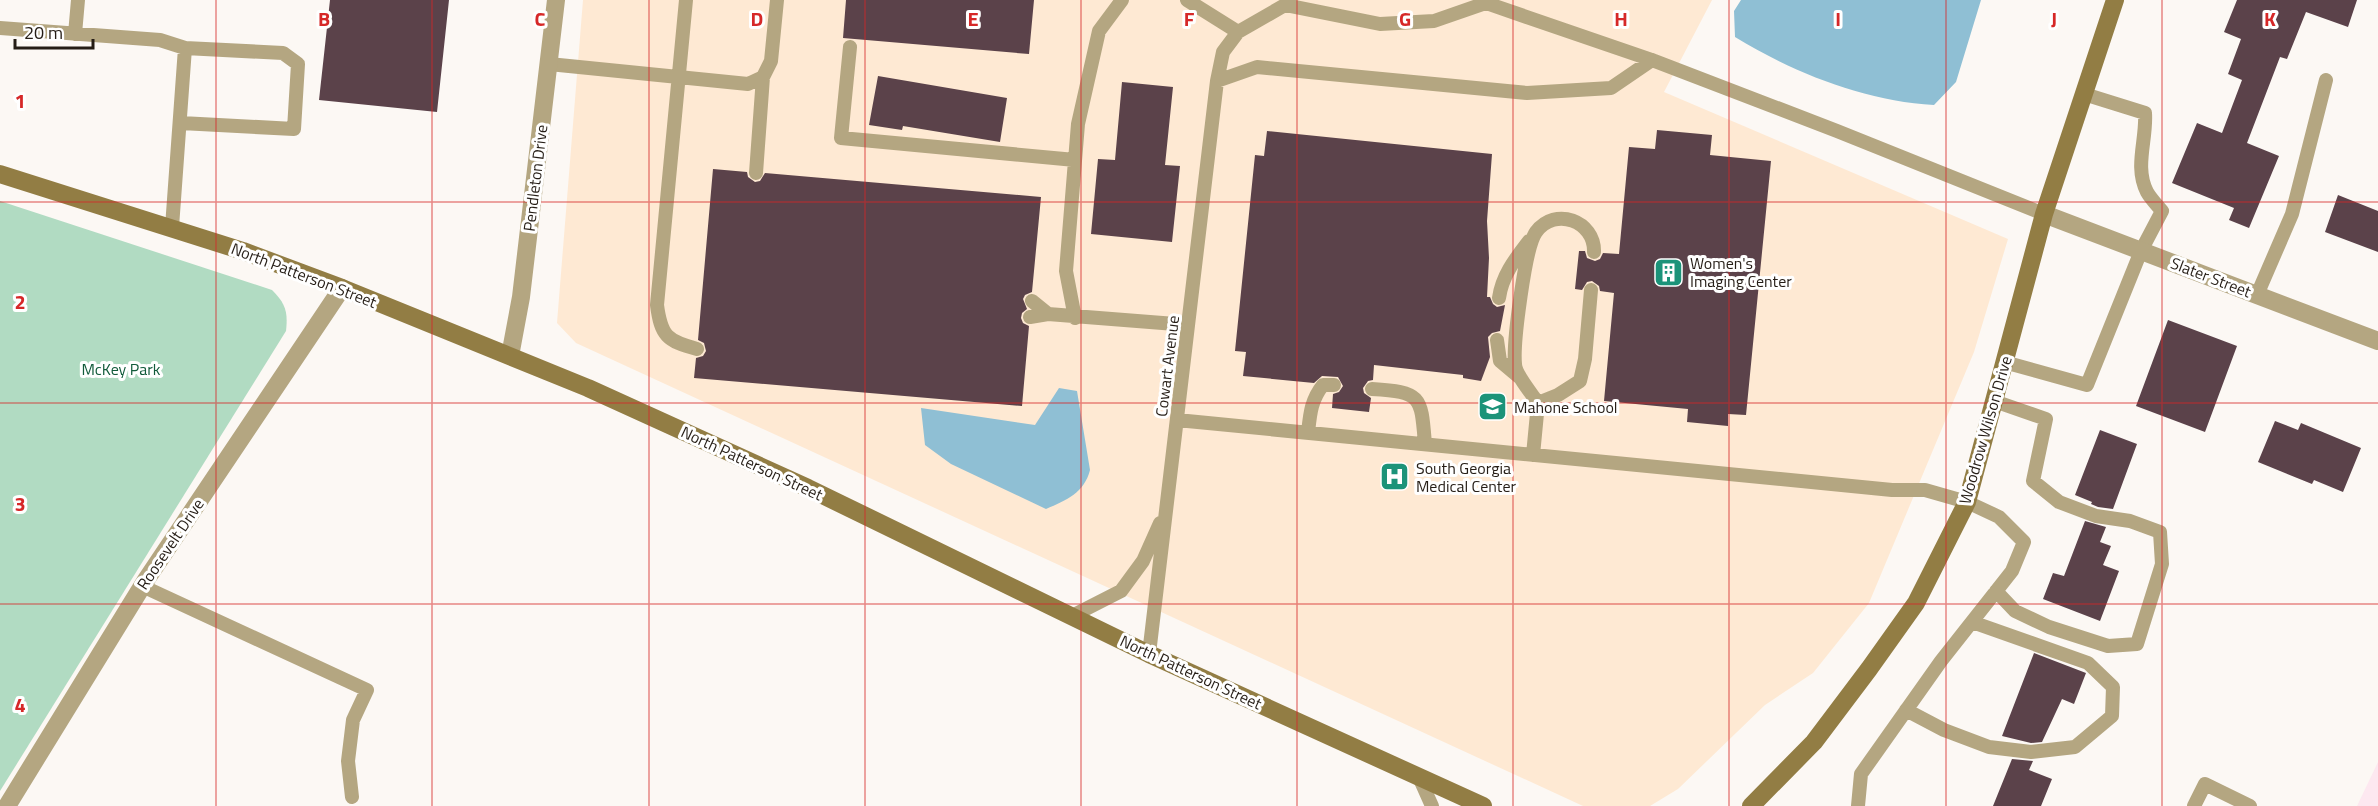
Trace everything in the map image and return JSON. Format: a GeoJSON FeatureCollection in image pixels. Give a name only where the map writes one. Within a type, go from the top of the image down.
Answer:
{"type":"FeatureCollection","features":[{"type":"Feature","properties":{"kind":"main road","name":"Woodrow Wilson Drive"},"geometry":{"type":"LineString","coordinates":[[1760,802],[1814,742],[1903,622],[1916,603],[1967,502],[2044,214],[2115,0]]}},
{"type":"Feature","properties":{"kind":"main road","name":"North Patterson Street"},"geometry":{"type":"LineString","coordinates":[[0,174],[243,251],[342,288],[588,388],[808,488],[1149,654],[1483,806]]}},
{"type":"Feature","properties":{"kind":"street","name":"Pendleton Drive"},"geometry":{"type":"LineString","coordinates":[[510,356],[521,297],[556,0]]}},
{"type":"Feature","properties":{"kind":"street","name":"Slater Street"},"geometry":{"type":"LineString","coordinates":[[2044,214],[2378,341]]}},
{"type":"Feature","properties":{"kind":"street","name":"Roosevelt Drive"},"geometry":{"type":"LineString","coordinates":[[7,806],[142,586],[342,288]]}},
{"type":"Feature","properties":{"kind":"lane"},"geometry":{"type":"LineString","coordinates":[[75,33],[78,0]]}},
{"type":"Feature","properties":{"kind":"lane"},"geometry":{"type":"LineString","coordinates":[[686,0],[657,305],[660,328],[674,343],[697,349]]}},
{"type":"Feature","properties":{"kind":"lane"},"geometry":{"type":"LineString","coordinates":[[756,173],[763,77],[771,61],[777,0]]}},
{"type":"Feature","properties":{"kind":"lane"},"geometry":{"type":"LineString","coordinates":[[1075,318],[1066,271],[1078,124],[1099,31],[1122,0]]}},
{"type":"Feature","properties":{"kind":"lane"},"geometry":{"type":"LineString","coordinates":[[1187,0],[1238,32],[1286,5],[1380,24],[1434,21],[1486,3],[1652,60],[2044,214]]}},
{"type":"Feature","properties":{"kind":"lane"},"geometry":{"type":"LineString","coordinates":[[0,28],[160,40],[185,48],[283,53],[298,64],[294,129],[181,123]]}},
{"type":"Feature","properties":{"kind":"lane","name":"Cowart Avenue"},"geometry":{"type":"LineString","coordinates":[[1149,654],[1217,81],[1223,52],[1238,32]]}},
{"type":"Feature","properties":{"kind":"lane"},"geometry":{"type":"LineString","coordinates":[[850,47],[841,138],[1075,160]]}},
{"type":"Feature","properties":{"kind":"lane"},"geometry":{"type":"LineString","coordinates":[[172,228],[185,48]]}},
{"type":"Feature","properties":{"kind":"lane"},"geometry":{"type":"LineString","coordinates":[[1217,81],[1257,67],[1527,93],[1611,88],[1652,60]]}},
{"type":"Feature","properties":{"kind":"lane"},"geometry":{"type":"LineString","coordinates":[[549,64],[748,84],[763,77]]}},
{"type":"Feature","properties":{"kind":"lane"},"geometry":{"type":"LineString","coordinates":[[2258,295],[2292,214],[2326,80]]}},
{"type":"Feature","properties":{"kind":"lane"},"geometry":{"type":"LineString","coordinates":[[2004,362],[2087,385],[2141,251],[2162,211],[2147,192],[2140,168],[2146,130],[2145,113],[2084,94]]}},
{"type":"Feature","properties":{"kind":"lane"},"geometry":{"type":"LineString","coordinates":[[1499,298],[1500,289],[1511,264],[1536,232],[1551,220],[1569,219],[1583,226],[1594,240],[1594,252]]}},
{"type":"Feature","properties":{"kind":"lane"},"geometry":{"type":"LineString","coordinates":[[1533,455],[1538,403],[1514,366],[1528,253],[1536,232]]}},
{"type":"Feature","properties":{"kind":"lane"},"geometry":{"type":"LineString","coordinates":[[1538,403],[1558,395],[1580,381],[1586,359],[1591,290]]}},
{"type":"Feature","properties":{"kind":"lane"},"geometry":{"type":"LineString","coordinates":[[1032,301],[1048,314]]}},
{"type":"Feature","properties":{"kind":"lane"},"geometry":{"type":"LineString","coordinates":[[1030,317],[1048,314],[1075,318],[1188,325]]}},
{"type":"Feature","properties":{"kind":"lane"},"geometry":{"type":"LineString","coordinates":[[1497,340],[1500,361],[1523,380]]}},
{"type":"Feature","properties":{"kind":"lane"},"geometry":{"type":"LineString","coordinates":[[1308,433],[1311,405],[1316,393],[1323,385],[1334,385]]}},
{"type":"Feature","properties":{"kind":"lane"},"geometry":{"type":"LineString","coordinates":[[1372,389],[1403,390],[1413,396],[1422,411],[1425,444]]}},
{"type":"Feature","properties":{"kind":"lane"},"geometry":{"type":"LineString","coordinates":[[1994,401],[2046,419],[2033,481],[2059,502],[2096,516],[2130,521],[2160,532],[2162,564],[2136,644],[2108,646],[2049,627],[2015,611],[1996,591]]}},
{"type":"Feature","properties":{"kind":"lane"},"geometry":{"type":"LineString","coordinates":[[1177,420],[1892,490],[1926,490],[1967,502],[1999,517],[2024,542],[2012,571],[1906,710],[1861,774],[1858,806]]}},
{"type":"Feature","properties":{"kind":"lane"},"geometry":{"type":"LineString","coordinates":[[1072,616],[1121,591],[1143,561],[1166,510]]}},
{"type":"Feature","properties":{"kind":"lane"},"geometry":{"type":"LineString","coordinates":[[142,586],[367,690],[352,720],[348,761],[352,797]]}},
{"type":"Feature","properties":{"kind":"lane"},"geometry":{"type":"LineString","coordinates":[[1906,710],[1944,730],[1989,747],[2031,752],[2075,747],[2112,716],[2113,687],[2088,663],[1972,622]]}},
{"type":"Feature","properties":{"kind":"lane"},"geometry":{"type":"LineString","coordinates":[[1419,777],[1432,806]]}},
{"type":"Feature","properties":{"kind":"lane"},"geometry":{"type":"LineString","coordinates":[[2194,806],[2205,784],[2250,806]]}},
{"type":"Feature","properties":{"kind":"shaded area","name":"South Georgia Medical Center"},"geometry":{"type":"Polygon","coordinates":[[[583,0],[1712,0],[1664,92],[2008,239],[1974,352],[1869,603],[1813,673],[1765,705],[1678,789],[1650,806],[1583,806],[576,343],[557,323],[583,0]]]}},
{"type":"Feature","properties":{"kind":"shaded area"},"geometry":{"type":"Polygon","coordinates":[[[2378,762],[2378,806],[2357,806],[2378,762]]]}},
{"type":"Feature","properties":{"kind":"green space","name":"McKey Park"},"geometry":{"type":"Polygon","coordinates":[[[0,201],[272,290],[283,304],[287,319],[286,331],[0,791],[0,201]]]}},
{"type":"Feature","properties":{"kind":"water"},"geometry":{"type":"Polygon","coordinates":[[[1741,0],[1981,0],[1956,82],[1934,105],[1882,98],[1856,91],[1806,73],[1758,50],[1735,37],[1734,11],[1741,0]]]}},
{"type":"Feature","properties":{"kind":"water"},"geometry":{"type":"Polygon","coordinates":[[[1059,388],[1077,391],[1090,470],[1084,485],[1074,495],[1046,509],[951,464],[925,445],[921,408],[1035,425],[1059,388]]]}},
{"type":"Feature","properties":{"kind":"building"},"geometry":{"type":"Polygon","coordinates":[[[330,0],[449,0],[437,112],[319,100],[330,0]]]}},
{"type":"Feature","properties":{"kind":"building"},"geometry":{"type":"Polygon","coordinates":[[[846,0],[1034,0],[1029,54],[843,38],[846,0]]]}},
{"type":"Feature","properties":{"kind":"building"},"geometry":{"type":"Polygon","coordinates":[[[2237,0],[2357,0],[2348,27],[2306,12],[2287,59],[2280,57],[2247,143],[2279,156],[2249,228],[2229,220],[2234,208],[2172,183],[2197,123],[2222,133],[2242,80],[2228,74],[2241,39],[2224,32],[2237,0]]]}},
{"type":"Feature","properties":{"kind":"building"},"geometry":{"type":"Polygon","coordinates":[[[878,76],[1007,98],[1000,142],[903,126],[902,130],[869,125],[878,76]]]}},
{"type":"Feature","properties":{"kind":"building"},"geometry":{"type":"Polygon","coordinates":[[[1122,82],[1173,87],[1165,165],[1180,166],[1172,242],[1091,234],[1098,159],[1115,160],[1122,82]]]}},
{"type":"Feature","properties":{"kind":"building","name":"Women's Imaging Center"},"geometry":{"type":"Polygon","coordinates":[[[1657,130],[1712,135],[1710,155],[1771,161],[1746,415],[1728,414],[1728,426],[1687,422],[1688,409],[1604,401],[1614,293],[1600,291],[1599,286],[1592,281],[1587,282],[1582,290],[1575,289],[1579,251],[1585,251],[1587,258],[1595,261],[1600,259],[1603,253],[1619,254],[1629,147],[1655,149],[1657,130]]]}},
{"type":"Feature","properties":{"kind":"building"},"geometry":{"type":"Polygon","coordinates":[[[1267,131],[1492,154],[1487,221],[1489,258],[1487,297],[1490,297],[1497,307],[1505,305],[1500,331],[1488,337],[1490,357],[1481,381],[1463,378],[1463,375],[1374,365],[1373,380],[1368,381],[1363,388],[1364,393],[1371,398],[1369,412],[1332,408],[1333,394],[1339,392],[1343,386],[1338,377],[1322,376],[1314,383],[1243,376],[1246,352],[1235,351],[1255,155],[1264,156],[1267,131]]]}},
{"type":"Feature","properties":{"kind":"building"},"geometry":{"type":"Polygon","coordinates":[[[713,169],[747,172],[748,177],[755,182],[760,181],[765,173],[1041,197],[1032,292],[1025,295],[1023,299],[1027,309],[1022,313],[1021,318],[1023,323],[1029,326],[1022,406],[694,378],[696,358],[703,356],[706,351],[704,343],[698,340],[713,169]]]}},
{"type":"Feature","properties":{"kind":"building"},"geometry":{"type":"Polygon","coordinates":[[[2338,195],[2378,211],[2378,252],[2325,232],[2338,195]]]}},
{"type":"Feature","properties":{"kind":"building"},"geometry":{"type":"Polygon","coordinates":[[[2168,320],[2237,346],[2205,432],[2136,406],[2168,320]]]}},
{"type":"Feature","properties":{"kind":"building"},"geometry":{"type":"Polygon","coordinates":[[[2275,421],[2298,430],[2301,423],[2361,448],[2343,492],[2314,480],[2312,484],[2258,462],[2275,421]]]}},
{"type":"Feature","properties":{"kind":"building"},"geometry":{"type":"Polygon","coordinates":[[[2100,430],[2137,444],[2113,509],[2098,507],[2075,495],[2100,430]]]}},
{"type":"Feature","properties":{"kind":"building"},"geometry":{"type":"Polygon","coordinates":[[[2085,521],[2106,527],[2100,542],[2111,546],[2103,565],[2119,571],[2100,621],[2043,599],[2053,573],[2064,576],[2085,521]]]}},
{"type":"Feature","properties":{"kind":"building"},"geometry":{"type":"Polygon","coordinates":[[[2034,653],[2086,673],[2074,704],[2062,699],[2042,742],[2031,743],[2002,736],[2034,653]]]}},
{"type":"Feature","properties":{"kind":"building"},"geometry":{"type":"Polygon","coordinates":[[[2012,759],[2033,761],[2029,770],[2052,779],[2041,806],[1993,806],[2012,759]]]}},
{"type":"Feature","properties":{"kind":"place","name":"Women's Imaging Center"},"geometry":{"type":"Point","coordinates":[1669,272]}},
{"type":"Feature","properties":{"kind":"place","name":"Mahone School"},"geometry":{"type":"Point","coordinates":[1493,407]}},
{"type":"Feature","properties":{"kind":"place","name":"South Georgia Medical Center"},"geometry":{"type":"Point","coordinates":[1395,477]}}]}
